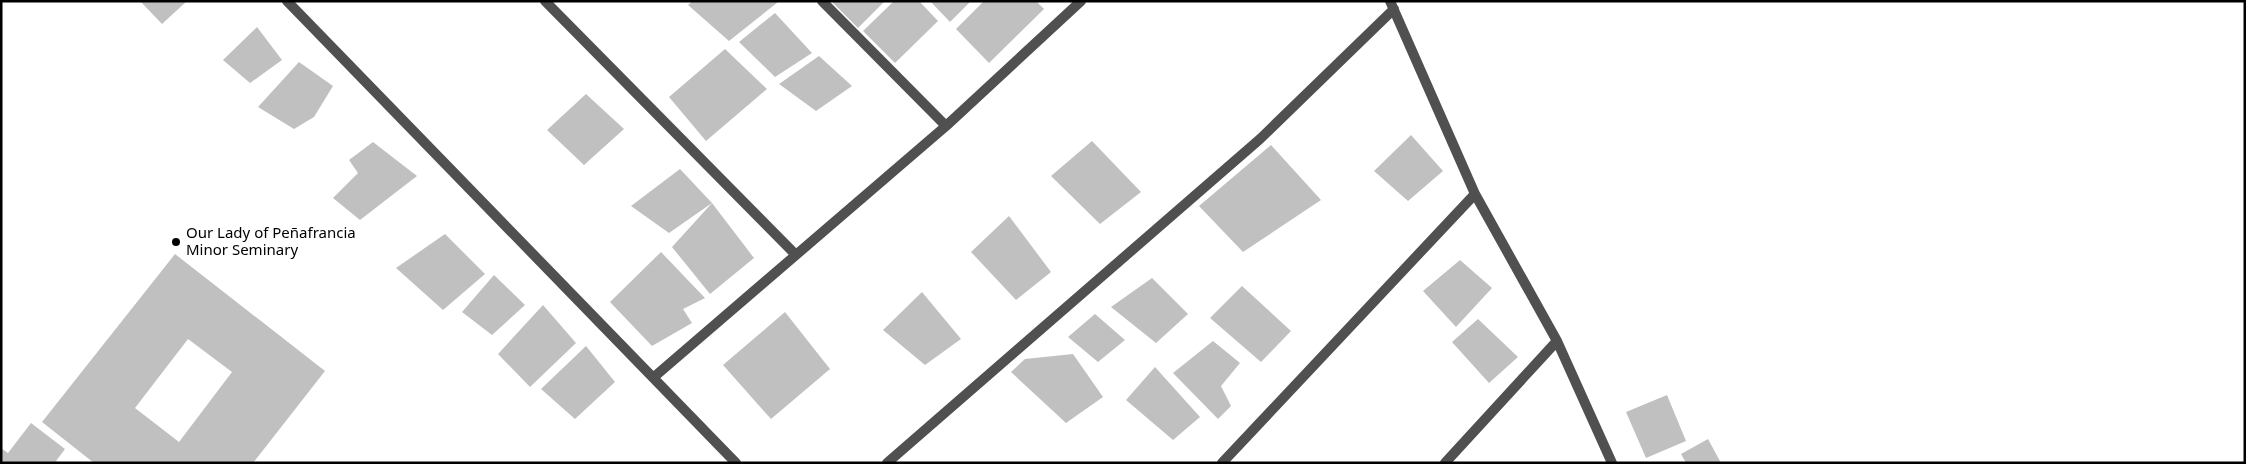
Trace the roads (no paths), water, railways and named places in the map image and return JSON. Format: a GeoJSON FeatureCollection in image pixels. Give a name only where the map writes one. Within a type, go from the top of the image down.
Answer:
{"type":"FeatureCollection","features":[{"type":"Feature","properties":{"kind":"street"},"geometry":{"type":"LineString","coordinates":[[287,1],[736,463]]}},
{"type":"Feature","properties":{"kind":"street"},"geometry":{"type":"LineString","coordinates":[[545,1],[795,254]]}},
{"type":"Feature","properties":{"kind":"street"},"geometry":{"type":"LineString","coordinates":[[822,1],[946,126]]}},
{"type":"Feature","properties":{"kind":"street"},"geometry":{"type":"LineString","coordinates":[[654,377],[946,126],[1081,1]]}},
{"type":"Feature","properties":{"kind":"street"},"geometry":{"type":"LineString","coordinates":[[887,463],[1260,139],[1392,5],[1475,194],[1557,341],[1612,463]]}},
{"type":"Feature","properties":{"kind":"street"},"geometry":{"type":"LineString","coordinates":[[1222,463],[1475,194]]}},
{"type":"Feature","properties":{"kind":"street"},"geometry":{"type":"LineString","coordinates":[[1445,463],[1557,341]]}},
{"type":"Feature","properties":{"kind":"place","name":"Our Lady of Peñafrancia Minor Seminary"},"geometry":{"type":"Point","coordinates":[176,242]}}]}
